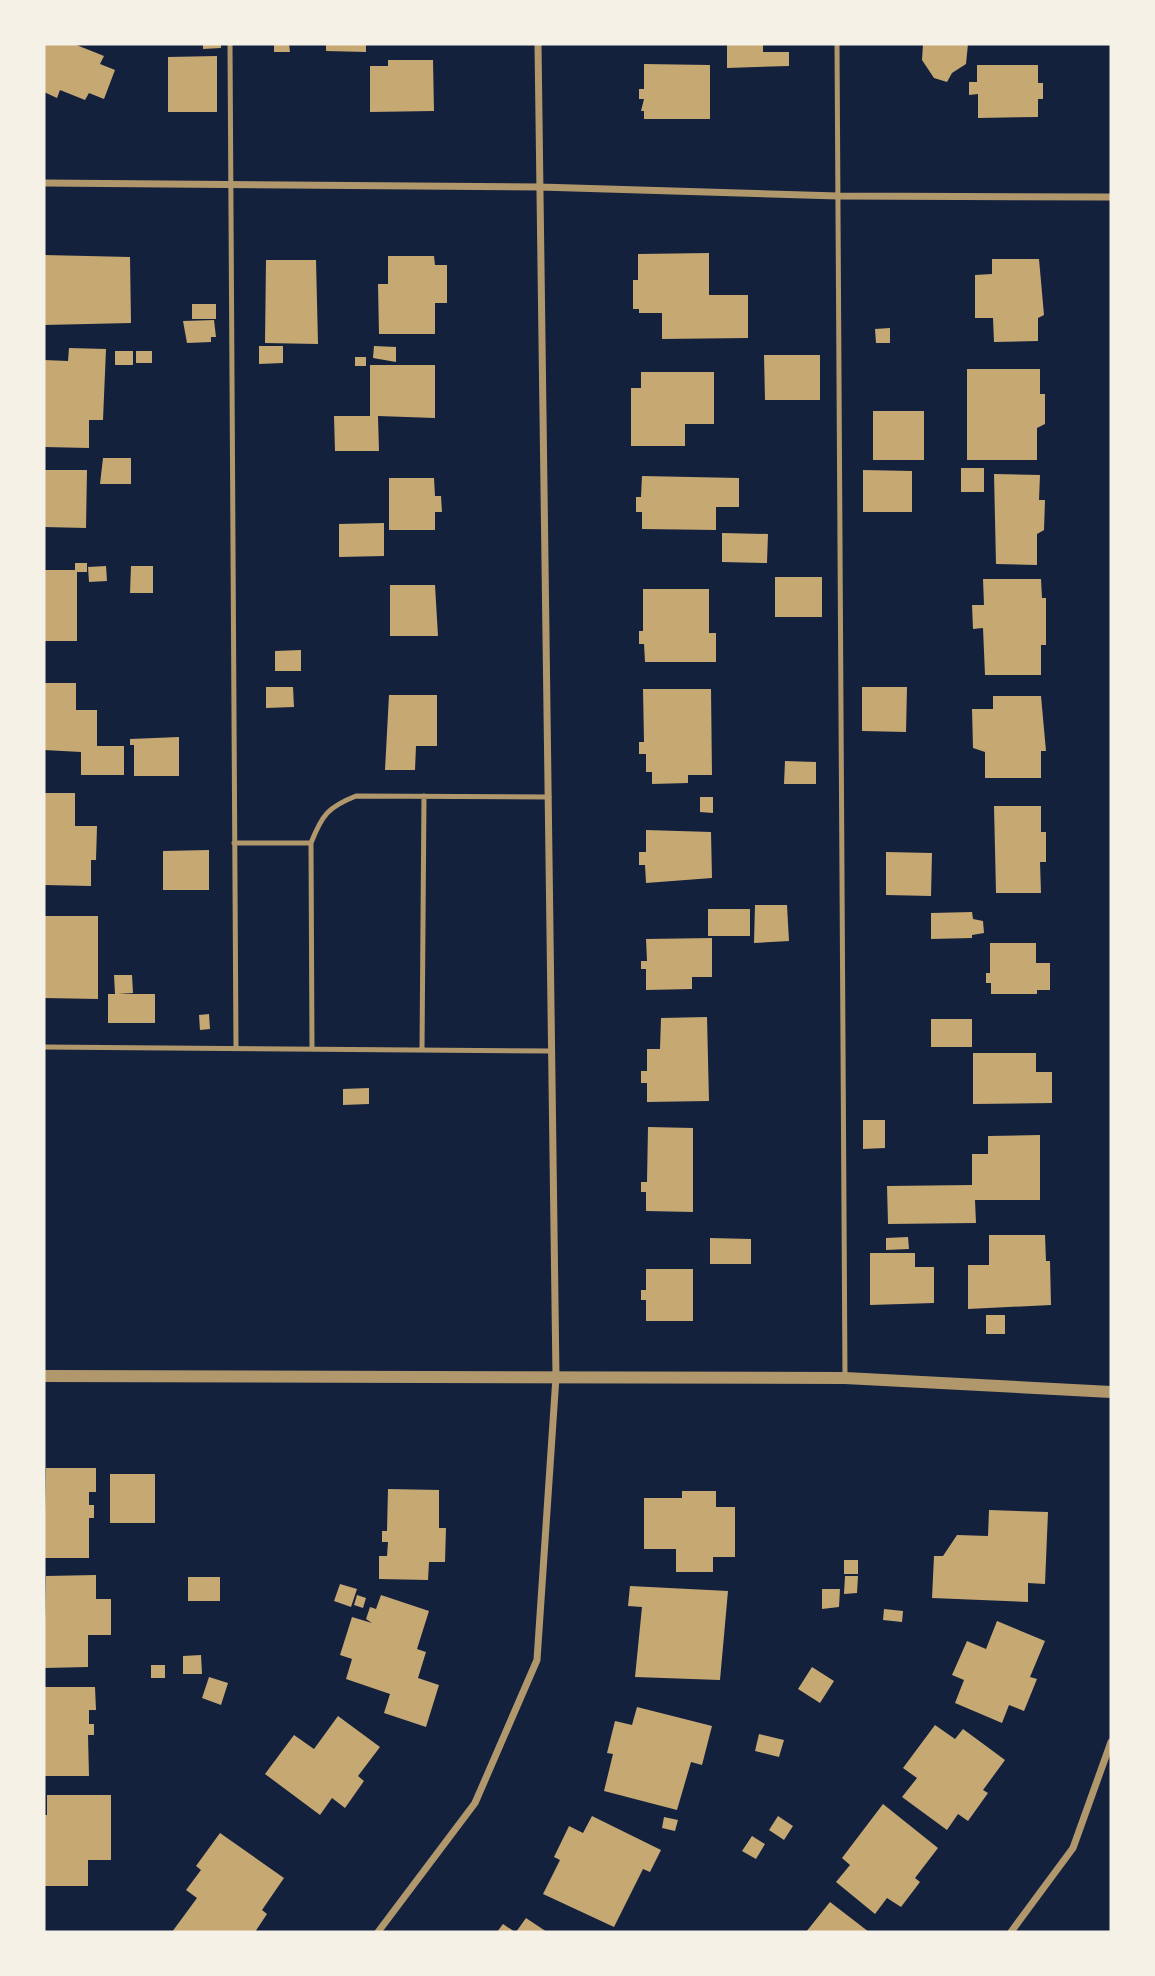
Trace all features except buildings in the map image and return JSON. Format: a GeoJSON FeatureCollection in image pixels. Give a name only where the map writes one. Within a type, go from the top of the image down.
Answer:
{"type":"FeatureCollection","features":[{"type":"Feature","properties":{"kind":"street"},"geometry":{"type":"LineString","coordinates":[[378,1932],[475,1803],[537,1660],[556,1377],[538,44]]}},
{"type":"Feature","properties":{"kind":"street"},"geometry":{"type":"LineString","coordinates":[[44,183],[540,187],[838,195],[1111,197]]}},
{"type":"Feature","properties":{"kind":"street"},"geometry":{"type":"LineString","coordinates":[[44,1376],[845,1378],[1111,1392]]}},
{"type":"Feature","properties":{"kind":"street"},"geometry":{"type":"LineString","coordinates":[[1012,1932],[1073,1848],[1111,1742]]}},
{"type":"Feature","properties":{"kind":"lane"},"geometry":{"type":"LineString","coordinates":[[230,44],[236,1049]]}},
{"type":"Feature","properties":{"kind":"lane"},"geometry":{"type":"LineString","coordinates":[[837,44],[845,1378]]}},
{"type":"Feature","properties":{"kind":"lane"},"geometry":{"type":"LineString","coordinates":[[312,1049],[311,843],[320,820],[334,804],[356,796],[549,797]]}},
{"type":"Feature","properties":{"kind":"lane"},"geometry":{"type":"LineString","coordinates":[[422,1050],[424,796]]}},
{"type":"Feature","properties":{"kind":"lane"},"geometry":{"type":"LineString","coordinates":[[234,843],[311,843]]}},
{"type":"Feature","properties":{"kind":"lane"},"geometry":{"type":"LineString","coordinates":[[44,1047],[552,1051]]}}]}
